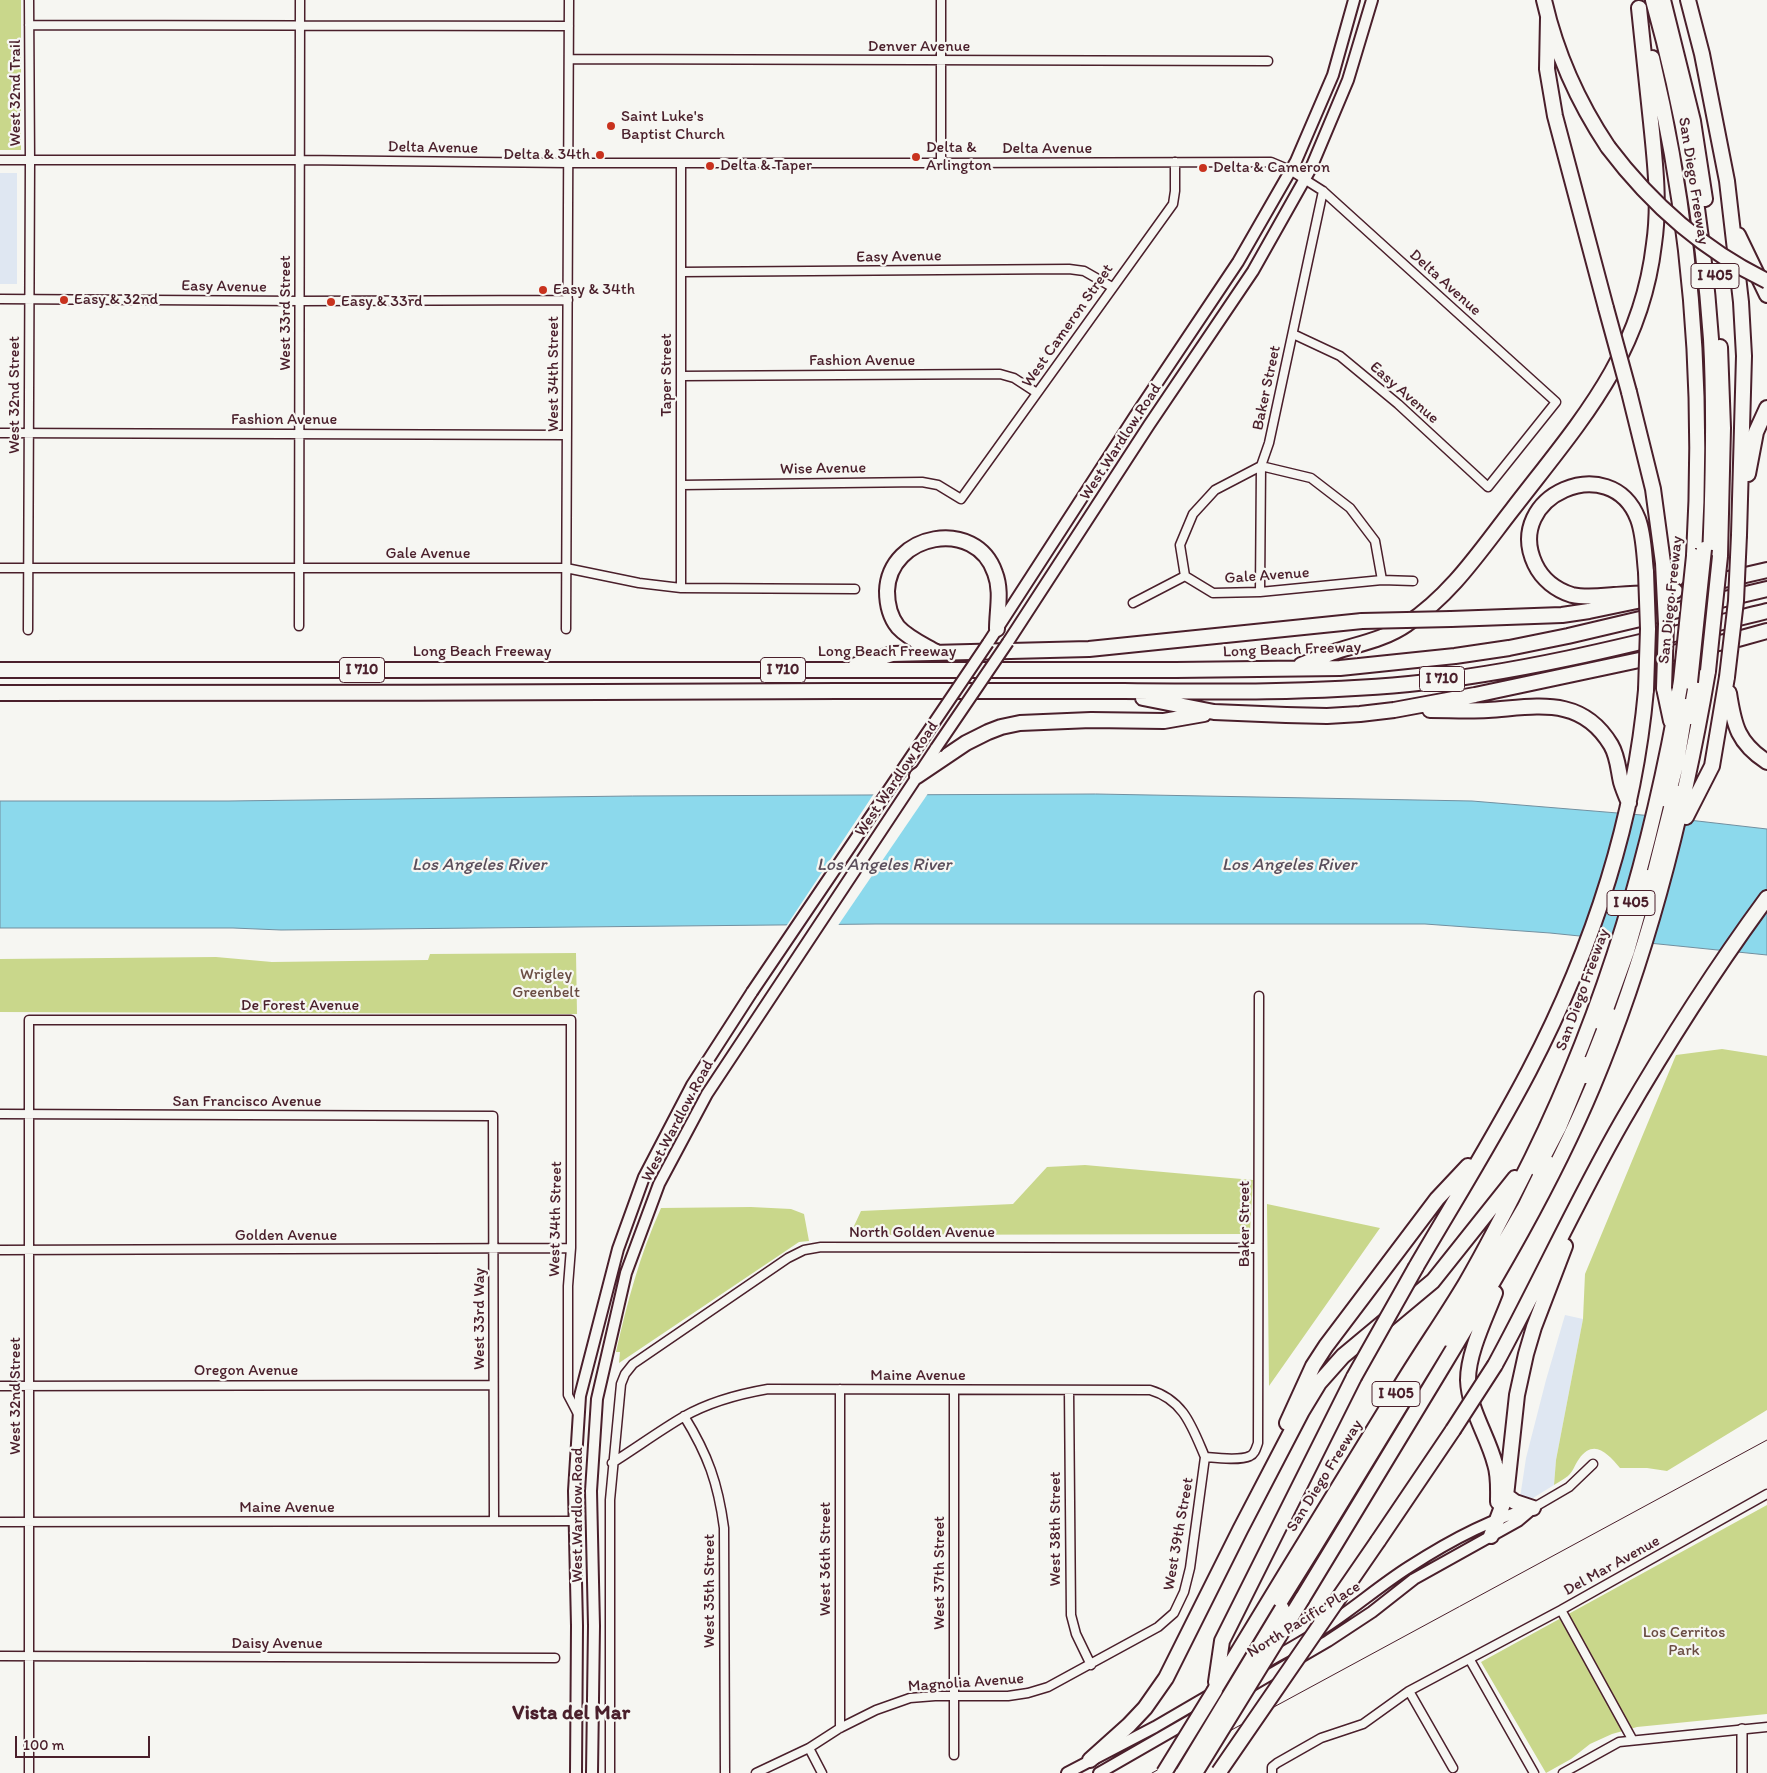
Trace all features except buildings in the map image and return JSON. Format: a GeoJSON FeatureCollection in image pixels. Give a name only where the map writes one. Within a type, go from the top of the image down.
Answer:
{"type":"FeatureCollection","features":[{"type":"Feature","properties":{"kind":"highway"},"geometry":{"type":"LineString","coordinates":[[1544,0],[1558,48],[1581,102],[1608,147],[1647,195],[1681,226],[1725,259],[1767,281]]}},
{"type":"Feature","properties":{"kind":"highway"},"geometry":{"type":"LineString","coordinates":[[1653,0],[1676,85],[1699,214],[1704,260],[1712,376],[1713,439],[1707,555]]}},
{"type":"Feature","properties":{"kind":"highway","name":"San Diego Freeway"},"geometry":{"type":"LineString","coordinates":[[1196,1773],[1506,1262],[1536,1206],[1594,1085],[1598,1039],[1626,923],[1651,832],[1679,762],[1672,729],[1694,677],[1707,555],[1722,506],[1722,386],[1715,273],[1693,121],[1664,0]]}},
{"type":"Feature","properties":{"kind":"highway"},"geometry":{"type":"LineString","coordinates":[[1675,837],[1712,766],[1727,677],[1736,601],[1744,356],[1741,302],[1733,226],[1716,121],[1688,0]]}},
{"type":"Feature","properties":{"kind":"highway"},"geometry":{"type":"LineString","coordinates":[[1293,668],[1383,637],[1406,625],[1434,605],[1463,573],[1589,410],[1613,372],[1631,334],[1643,300],[1652,259],[1657,220],[1655,162],[1641,3]]}},
{"type":"Feature","properties":{"kind":"highway","name":"San Diego Freeway"},"geometry":{"type":"LineString","coordinates":[[1164,1773],[1466,1282],[1533,1156],[1639,965],[1662,887],[1675,837],[1679,762],[1694,677],[1707,555],[1698,433],[1695,344],[1689,276],[1672,153],[1641,3]]}},
{"type":"Feature","properties":{"kind":"highway"},"geometry":{"type":"LineString","coordinates":[[1548,18],[1547,69],[1555,116],[1653,489],[1663,563],[1666,624],[1664,688],[1672,729]]}},
{"type":"Feature","properties":{"kind":"highway"},"geometry":{"type":"LineString","coordinates":[[1733,226],[1767,295]]}},
{"type":"Feature","properties":{"kind":"highway"},"geometry":{"type":"LineString","coordinates":[[1739,535],[1756,432],[1760,419],[1767,408]]}},
{"type":"Feature","properties":{"kind":"highway"},"geometry":{"type":"LineString","coordinates":[[1215,1690],[1222,1641],[1354,1377],[1511,1104],[1544,1041],[1594,924],[1615,858],[1629,804],[1638,758],[1646,690],[1648,629],[1646,572],[1643,542],[1638,519],[1628,503],[1612,490],[1590,484],[1579,484],[1561,490],[1546,500],[1532,523],[1530,541],[1533,560],[1542,576],[1562,591],[1574,595],[1594,596],[1675,592]]}},
{"type":"Feature","properties":{"kind":"highway"},"geometry":{"type":"LineString","coordinates":[[937,652],[906,634],[899,627],[889,610],[887,600],[891,571],[904,553],[921,542],[931,539],[953,538],[974,546],[983,553],[995,570],[998,581],[997,629]]}},
{"type":"Feature","properties":{"kind":"highway"},"geometry":{"type":"LineString","coordinates":[[841,670],[892,654],[1089,649],[1362,621],[1562,615],[1589,611],[1767,570]]}},
{"type":"Feature","properties":{"kind":"highway","name":"Long Beach Freeway"},"geometry":{"type":"LineString","coordinates":[[0,670],[1185,670],[1340,668],[1509,648],[1767,589]]}},
{"type":"Feature","properties":{"kind":"highway","name":"I 710"},"geometry":{"type":"LineString","coordinates":[[0,693],[1278,691],[1362,688],[1504,670],[1767,611]]}},
{"type":"Feature","properties":{"kind":"highway"},"geometry":{"type":"LineString","coordinates":[[1394,710],[1536,683],[1767,631]]}},
{"type":"Feature","properties":{"kind":"highway"},"geometry":{"type":"LineString","coordinates":[[1738,639],[1767,635]]}},
{"type":"Feature","properties":{"kind":"highway"},"geometry":{"type":"LineString","coordinates":[[1679,762],[1694,677]]}},
{"type":"Feature","properties":{"kind":"highway"},"geometry":{"type":"LineString","coordinates":[[1727,677],[1732,713],[1738,733],[1751,750],[1767,762]]}},
{"type":"Feature","properties":{"kind":"highway"},"geometry":{"type":"LineString","coordinates":[[1110,691],[1214,712],[1327,716],[1394,710],[1487,710],[1550,706],[1574,712],[1584,718],[1603,735],[1616,755],[1621,783],[1629,804]]}},
{"type":"Feature","properties":{"kind":"highway"},"geometry":{"type":"LineString","coordinates":[[917,776],[966,743],[988,732],[1020,723],[1091,720],[1164,721],[1214,712]]}},
{"type":"Feature","properties":{"kind":"highway"},"geometry":{"type":"LineString","coordinates":[[1219,1773],[1378,1541],[1495,1365],[1622,1122],[1660,1057],[1713,974],[1767,898]]}},
{"type":"Feature","properties":{"kind":"highway"},"geometry":{"type":"LineString","coordinates":[[1183,1773],[1465,1312],[1520,1216],[1552,1153],[1598,1039]]}},
{"type":"Feature","properties":{"kind":"highway"},"geometry":{"type":"LineString","coordinates":[[1175,1773],[1490,1257],[1559,1127],[1598,1039]]}},
{"type":"Feature","properties":{"kind":"highway"},"geometry":{"type":"LineString","coordinates":[[1240,1530],[1313,1366],[1437,1198],[1484,1150]]}},
{"type":"Feature","properties":{"kind":"highway"},"geometry":{"type":"LineString","coordinates":[[1090,1760],[1145,1708],[1166,1678],[1309,1398],[1330,1369],[1343,1356],[1434,1281],[1533,1156]]}},
{"type":"Feature","properties":{"kind":"highway"},"geometry":{"type":"LineString","coordinates":[[1491,1536],[1497,1520],[1522,1370],[1534,1327],[1564,1252],[1570,1221]]}},
{"type":"Feature","properties":{"kind":"highway"},"geometry":{"type":"LineString","coordinates":[[1506,1262],[1471,1358],[1468,1381],[1471,1398],[1495,1464],[1502,1492],[1515,1502],[1533,1508]]}},
{"type":"Feature","properties":{"kind":"main road","name":"West Wardlow Road"},"geometry":{"type":"LineString","coordinates":[[576,1773],[577,1626],[574,1491],[580,1396],[618,1249],[644,1177],[692,1085],[752,992],[988,643],[1238,262],[1290,170],[1333,75],[1354,0]]}},
{"type":"Feature","properties":{"kind":"main road","name":"West Wardlow Road"},"geometry":{"type":"LineString","coordinates":[[592,1773],[594,1626],[591,1491],[597,1399],[626,1273],[659,1184],[707,1094],[766,1002],[1008,642],[1252,271],[1311,168],[1348,80],[1372,0]]}},
{"type":"Feature","properties":{"kind":"main road","name":"North Pacific Place"},"geometry":{"type":"LineString","coordinates":[[1067,1773],[1155,1727],[1321,1630],[1408,1567],[1497,1520],[1533,1508]]}},
{"type":"Feature","properties":{"kind":"main road","name":"North Pacific Place"},"geometry":{"type":"LineString","coordinates":[[1100,1773],[1328,1641],[1372,1612],[1414,1579],[1518,1521],[1533,1508]]}},
{"type":"Feature","properties":{"kind":"street"},"geometry":{"type":"LineString","coordinates":[[29,0],[29,25],[569,26]]}},
{"type":"Feature","properties":{"kind":"street","name":"West 33rd Street"},"geometry":{"type":"LineString","coordinates":[[299,626],[300,0]]}},
{"type":"Feature","properties":{"kind":"street","name":"West 34th Street"},"geometry":{"type":"LineString","coordinates":[[566,629],[569,0]]}},
{"type":"Feature","properties":{"kind":"street"},"geometry":{"type":"LineString","coordinates":[[940,0],[940,163]]}},
{"type":"Feature","properties":{"kind":"street","name":"West 32nd Trail"},"geometry":{"type":"LineString","coordinates":[[29,25],[30,161]]}},
{"type":"Feature","properties":{"kind":"street","name":"Denver Avenue"},"geometry":{"type":"LineString","coordinates":[[569,59],[1268,61]]}},
{"type":"Feature","properties":{"kind":"street","name":"Delta Avenue"},"geometry":{"type":"LineString","coordinates":[[0,160],[300,160],[568,163],[1271,162],[1290,170],[1323,191],[1556,402],[1488,487]]}},
{"type":"Feature","properties":{"kind":"street","name":"West 32nd Street"},"geometry":{"type":"LineString","coordinates":[[28,630],[30,161]]}},
{"type":"Feature","properties":{"kind":"street","name":"West Cameron Street"},"geometry":{"type":"LineString","coordinates":[[961,499],[1173,204],[1176,191],[1176,162]]}},
{"type":"Feature","properties":{"kind":"street","name":"Taper Street"},"geometry":{"type":"LineString","coordinates":[[681,163],[681,588]]}},
{"type":"Feature","properties":{"kind":"street","name":"Baker Street"},"geometry":{"type":"LineString","coordinates":[[1260,592],[1261,466],[1269,444],[1323,191]]}},
{"type":"Feature","properties":{"kind":"street","name":"Easy Avenue"},"geometry":{"type":"LineString","coordinates":[[681,272],[1069,269],[1084,271],[1112,287]]}},
{"type":"Feature","properties":{"kind":"street","name":"Easy Avenue"},"geometry":{"type":"LineString","coordinates":[[0,299],[568,300]]}},
{"type":"Feature","properties":{"kind":"street","name":"Easy Avenue"},"geometry":{"type":"LineString","coordinates":[[1293,334],[1340,356],[1398,404],[1488,487]]}},
{"type":"Feature","properties":{"kind":"street","name":"Fashion Avenue"},"geometry":{"type":"LineString","coordinates":[[681,376],[1000,374],[1014,378],[1037,393]]}},
{"type":"Feature","properties":{"kind":"street","name":"Fashion Avenue"},"geometry":{"type":"LineString","coordinates":[[0,433],[567,435]]}},
{"type":"Feature","properties":{"kind":"street"},"geometry":{"type":"LineString","coordinates":[[1133,603],[1185,576],[1180,545],[1193,514],[1215,490],[1261,466],[1311,478],[1350,508],[1375,541],[1382,580]]}},
{"type":"Feature","properties":{"kind":"street","name":"Wise Avenue"},"geometry":{"type":"LineString","coordinates":[[681,485],[922,482],[938,485],[961,499]]}},
{"type":"Feature","properties":{"kind":"street","name":"Gale Avenue"},"geometry":{"type":"LineString","coordinates":[[0,568],[566,568],[681,588],[855,590]]}},
{"type":"Feature","properties":{"kind":"street","name":"Gale Avenue"},"geometry":{"type":"LineString","coordinates":[[1185,576],[1213,593],[1260,592],[1382,580],[1413,580]]}},
{"type":"Feature","properties":{"kind":"street","name":"Baker Street"},"geometry":{"type":"LineString","coordinates":[[1205,1458],[1242,1458],[1250,1456],[1255,1452],[1259,1434],[1259,996]]}},
{"type":"Feature","properties":{"kind":"street","name":"West 32nd Street"},"geometry":{"type":"LineString","coordinates":[[29,1020],[29,1773]]}},
{"type":"Feature","properties":{"kind":"street","name":"De Forest Avenue"},"geometry":{"type":"LineString","coordinates":[[29,1020],[571,1020]]}},
{"type":"Feature","properties":{"kind":"street","name":"West 34th Street"},"geometry":{"type":"LineString","coordinates":[[571,1020],[571,1248],[568,1286],[568,1395],[579,1416]]}},
{"type":"Feature","properties":{"kind":"street","name":"San Francisco Avenue"},"geometry":{"type":"LineString","coordinates":[[0,1114],[493,1116]]}},
{"type":"Feature","properties":{"kind":"street","name":"West 33rd Way"},"geometry":{"type":"LineString","coordinates":[[493,1116],[494,1521]]}},
{"type":"Feature","properties":{"kind":"street","name":"North Golden Avenue"},"geometry":{"type":"LineString","coordinates":[[625,1374],[633,1364],[788,1258],[804,1250],[821,1247],[1258,1248]]}},
{"type":"Feature","properties":{"kind":"street","name":"Golden Avenue"},"geometry":{"type":"LineString","coordinates":[[0,1250],[571,1248]]}},
{"type":"Feature","properties":{"kind":"street","name":"West Wardlow Road"},"geometry":{"type":"LineString","coordinates":[[610,1773],[610,1500],[618,1407],[625,1374]]}},
{"type":"Feature","properties":{"kind":"street","name":"Oregon Avenue"},"geometry":{"type":"LineString","coordinates":[[0,1386],[493,1384]]}},
{"type":"Feature","properties":{"kind":"street","name":"Maine Avenue"},"geometry":{"type":"LineString","coordinates":[[612,1463],[684,1416],[738,1396],[768,1389],[1150,1390],[1174,1401],[1184,1414],[1205,1458]]}},
{"type":"Feature","properties":{"kind":"street","name":"West 36th Street"},"geometry":{"type":"LineString","coordinates":[[840,1389],[840,1728]]}},
{"type":"Feature","properties":{"kind":"street","name":"West 37th Street"},"geometry":{"type":"LineString","coordinates":[[954,1390],[954,1756]]}},
{"type":"Feature","properties":{"kind":"street","name":"West 38th Street"},"geometry":{"type":"LineString","coordinates":[[1069,1390],[1071,1615],[1076,1634],[1091,1665]]}},
{"type":"Feature","properties":{"kind":"street","name":"West 35th Street"},"geometry":{"type":"LineString","coordinates":[[684,1416],[698,1440],[710,1468],[720,1497],[724,1528],[725,1773]]}},
{"type":"Feature","properties":{"kind":"street","name":"West 39th Street"},"geometry":{"type":"LineString","coordinates":[[1174,1613],[1184,1592],[1190,1568],[1205,1458]]}},
{"type":"Feature","properties":{"kind":"street","name":"North Pacific Place"},"geometry":{"type":"LineString","coordinates":[[1533,1508],[1569,1487],[1593,1464]]}},
{"type":"Feature","properties":{"kind":"street","name":"Del Mar Avenue"},"geometry":{"type":"LineString","coordinates":[[1272,1773],[1272,1767],[1277,1763],[1321,1738],[1363,1724],[1409,1691],[1561,1610],[1767,1494]]}},
{"type":"Feature","properties":{"kind":"street","name":"Maine Avenue"},"geometry":{"type":"LineString","coordinates":[[0,1522],[575,1521]]}},
{"type":"Feature","properties":{"kind":"street"},"geometry":{"type":"LineString","coordinates":[[1561,1610],[1632,1740]]}},
{"type":"Feature","properties":{"kind":"street","name":"Magnolia Avenue"},"geometry":{"type":"LineString","coordinates":[[756,1773],[809,1748],[840,1728],[876,1710],[910,1698],[1008,1696],[1048,1687],[1158,1627],[1174,1613]]}},
{"type":"Feature","properties":{"kind":"street","name":"Daisy Avenue"},"geometry":{"type":"LineString","coordinates":[[0,1656],[555,1658]]}},
{"type":"Feature","properties":{"kind":"street"},"geometry":{"type":"LineString","coordinates":[[1470,1660],[1534,1773]]}},
{"type":"Feature","properties":{"kind":"street"},"geometry":{"type":"LineString","coordinates":[[1409,1691],[1453,1768]]}},
{"type":"Feature","properties":{"kind":"street"},"geometry":{"type":"LineString","coordinates":[[1563,1773],[1619,1742],[1767,1727]]}},
{"type":"Feature","properties":{"kind":"street"},"geometry":{"type":"LineString","coordinates":[[1742,1729],[1742,1773]]}},
{"type":"Feature","properties":{"kind":"street"},"geometry":{"type":"LineString","coordinates":[[809,1748],[822,1773]]}},
{"type":"Feature","properties":{"kind":"shaded area"},"geometry":{"type":"Polygon","coordinates":[[[0,173],[17,173],[17,284],[0,284],[0,173]]]}},
{"type":"Feature","properties":{"kind":"shaded area"},"geometry":{"type":"Polygon","coordinates":[[[1565,1315],[1583,1319],[1556,1460],[1554,1485],[1533,1498],[1520,1498],[1526,1458],[1565,1315]]]}},
{"type":"Feature","properties":{"kind":"green space"},"geometry":{"type":"Polygon","coordinates":[[[0,0],[21,0],[21,150],[0,150],[0,0]]]}},
{"type":"Feature","properties":{"kind":"green space","name":"Wrigley Greenbelt"},"geometry":{"type":"Polygon","coordinates":[[[576,953],[577,1014],[0,1012],[0,959],[216,957],[272,962],[428,960],[430,954],[576,953]]]}},
{"type":"Feature","properties":{"kind":"green space"},"geometry":{"type":"Polygon","coordinates":[[[1722,1049],[1767,1056],[1767,1410],[1667,1471],[1647,1468],[1620,1468],[1606,1453],[1595,1449],[1585,1453],[1570,1474],[1554,1485],[1556,1460],[1583,1319],[1585,1274],[1676,1055],[1722,1049]]]}},
{"type":"Feature","properties":{"kind":"green space"},"geometry":{"type":"Polygon","coordinates":[[[1085,1165],[1253,1180],[1250,1231],[1244,1234],[859,1235],[854,1226],[861,1211],[1013,1204],[1047,1167],[1085,1165]]]}},
{"type":"Feature","properties":{"kind":"green space"},"geometry":{"type":"Polygon","coordinates":[[[1267,1204],[1380,1228],[1269,1386],[1267,1204]]]}},
{"type":"Feature","properties":{"kind":"green space"},"geometry":{"type":"Polygon","coordinates":[[[751,1207],[791,1209],[804,1214],[809,1241],[799,1242],[619,1363],[620,1352],[616,1352],[630,1297],[640,1261],[661,1208],[751,1207]]]}},
{"type":"Feature","properties":{"kind":"green space","name":"Los Cerritos Park"},"geometry":{"type":"Polygon","coordinates":[[[1767,1505],[1767,1714],[1637,1727],[1612,1734],[1590,1744],[1571,1759],[1546,1773],[1481,1662],[1767,1505]]]}},
{"type":"Feature","properties":{"kind":"water","name":"Los Angeles River"},"geometry":{"type":"Polygon","coordinates":[[[1096,794],[1472,801],[1654,816],[1767,829],[1767,955],[1550,933],[1425,924],[875,924],[281,930],[233,928],[0,928],[0,801],[1096,794]]]}},
{"type":"Feature","properties":{"kind":"pier"},"geometry":{"type":"Polygon","coordinates":[[[875,792],[929,792],[837,927],[785,928],[875,792]]]}},
{"type":"Feature","properties":{"kind":"tram line"},"geometry":{"type":"LineString","coordinates":[[1152,1773],[1767,1440]]}},
{"type":"Feature","properties":{"kind":"place","name":"Saint Luke's Baptist Church"},"geometry":{"type":"Point","coordinates":[611,126]}},
{"type":"Feature","properties":{"kind":"place","name":"Delta & 34th"},"geometry":{"type":"Point","coordinates":[600,155]}},
{"type":"Feature","properties":{"kind":"place","name":"Delta & Arlington"},"geometry":{"type":"Point","coordinates":[916,157]}},
{"type":"Feature","properties":{"kind":"place","name":"Delta & Taper"},"geometry":{"type":"Point","coordinates":[710,166]}},
{"type":"Feature","properties":{"kind":"place","name":"Delta & Cameron"},"geometry":{"type":"Point","coordinates":[1203,168]}},
{"type":"Feature","properties":{"kind":"place","name":"Easy & 34th"},"geometry":{"type":"Point","coordinates":[543,290]}},
{"type":"Feature","properties":{"kind":"place","name":"Easy & 32nd"},"geometry":{"type":"Point","coordinates":[64,300]}},
{"type":"Feature","properties":{"kind":"place","name":"Easy & 33rd"},"geometry":{"type":"Point","coordinates":[331,302]}},
{"type":"Feature","properties":{"kind":"district","name":"Vista del Mar"},"geometry":{"type":"Point","coordinates":[571,1714]}}]}
